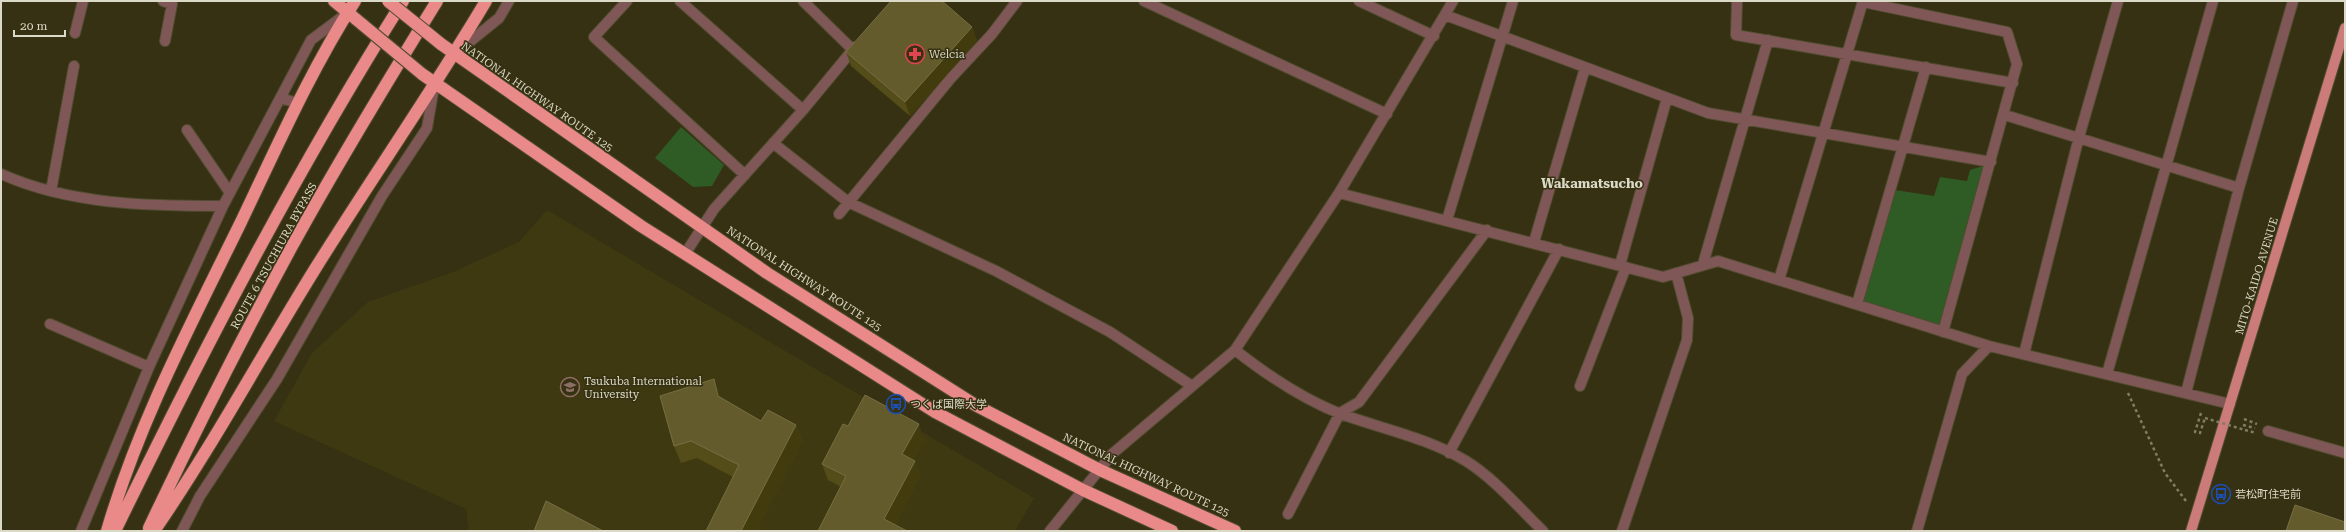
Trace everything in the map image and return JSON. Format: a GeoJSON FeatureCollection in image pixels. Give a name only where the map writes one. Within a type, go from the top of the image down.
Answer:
{"type":"FeatureCollection","features":[{"type":"Feature","properties":{"kind":"highway"},"geometry":{"type":"LineString","coordinates":[[334,1],[434,84],[685,254],[935,412],[1083,490],[1172,531]]}},
{"type":"Feature","properties":{"kind":"highway"},"geometry":{"type":"LineString","coordinates":[[107,531],[118,493],[161,385],[298,103],[355,1]]}},
{"type":"Feature","properties":{"kind":"highway","name":"NATIONAL HIGHWAY ROUTE 125"},"geometry":{"type":"LineString","coordinates":[[388,1],[454,54],[767,273],[977,406],[1100,470],[1236,531]]}},
{"type":"Feature","properties":{"kind":"highway","name":"ROUTE 6 TSUCHIURA BYPASS"},"geometry":{"type":"LineString","coordinates":[[115,531],[182,397],[268,233],[351,85],[403,1]]}},
{"type":"Feature","properties":{"kind":"highway","name":"ROUTE 6 TSUCHIURA BYPASS"},"geometry":{"type":"LineString","coordinates":[[147,531],[229,366],[292,247],[377,98],[437,1]]}},
{"type":"Feature","properties":{"kind":"highway"},"geometry":{"type":"LineString","coordinates":[[154,531],[187,483],[316,268],[454,54],[486,1]]}},
{"type":"Feature","properties":{"kind":"main road","name":"MITO-KAIDO AVENUE"},"geometry":{"type":"LineString","coordinates":[[2191,531],[2345,28]]}},
{"type":"Feature","properties":{"kind":"street"},"geometry":{"type":"LineString","coordinates":[[75,33],[83,1]]}},
{"type":"Feature","properties":{"kind":"street"},"geometry":{"type":"LineString","coordinates":[[163,1],[172,4],[165,41]]}},
{"type":"Feature","properties":{"kind":"street"},"geometry":{"type":"LineString","coordinates":[[454,54],[499,18],[509,1]]}},
{"type":"Feature","properties":{"kind":"street"},"geometry":{"type":"LineString","coordinates":[[627,1],[594,36],[744,175]]}},
{"type":"Feature","properties":{"kind":"street"},"geometry":{"type":"LineString","coordinates":[[680,1],[803,110]]}},
{"type":"Feature","properties":{"kind":"street"},"geometry":{"type":"LineString","coordinates":[[803,1],[853,50]]}},
{"type":"Feature","properties":{"kind":"street"},"geometry":{"type":"LineString","coordinates":[[839,214],[1017,1]]}},
{"type":"Feature","properties":{"kind":"street"},"geometry":{"type":"LineString","coordinates":[[1144,1],[1387,114]]}},
{"type":"Feature","properties":{"kind":"street"},"geometry":{"type":"LineString","coordinates":[[1360,1],[1434,36]]}},
{"type":"Feature","properties":{"kind":"street"},"geometry":{"type":"LineString","coordinates":[[1050,531],[1112,454],[1235,350],[1339,193],[1434,36],[1453,1]]}},
{"type":"Feature","properties":{"kind":"street"},"geometry":{"type":"LineString","coordinates":[[1447,220],[1512,1]]}},
{"type":"Feature","properties":{"kind":"street"},"geometry":{"type":"LineString","coordinates":[[1737,1],[1736,34],[2013,83]]}},
{"type":"Feature","properties":{"kind":"street"},"geometry":{"type":"LineString","coordinates":[[2024,354],[2079,137],[2118,1]]}},
{"type":"Feature","properties":{"kind":"street"},"geometry":{"type":"LineString","coordinates":[[2107,374],[2213,1]]}},
{"type":"Feature","properties":{"kind":"street"},"geometry":{"type":"LineString","coordinates":[[2186,394],[2239,188],[2293,1]]}},
{"type":"Feature","properties":{"kind":"street"},"geometry":{"type":"LineString","coordinates":[[1779,280],[1822,133],[1863,2],[2007,32],[2017,64],[2005,115],[1944,332]]}},
{"type":"Feature","properties":{"kind":"street"},"geometry":{"type":"LineString","coordinates":[[81,531],[149,367],[223,206],[311,40],[348,12]]}},
{"type":"Feature","properties":{"kind":"street"},"geometry":{"type":"LineString","coordinates":[[1445,15],[1708,113],[1903,148],[1991,162]]}},
{"type":"Feature","properties":{"kind":"street"},"geometry":{"type":"LineString","coordinates":[[685,254],[714,209],[803,110],[863,39]]}},
{"type":"Feature","properties":{"kind":"street"},"geometry":{"type":"LineString","coordinates":[[1703,264],[1768,40]]}},
{"type":"Feature","properties":{"kind":"street"},"geometry":{"type":"LineString","coordinates":[[51,191],[74,66]]}},
{"type":"Feature","properties":{"kind":"street"},"geometry":{"type":"LineString","coordinates":[[1857,304],[1926,67]]}},
{"type":"Feature","properties":{"kind":"street"},"geometry":{"type":"LineString","coordinates":[[1534,242],[1585,68]]}},
{"type":"Feature","properties":{"kind":"street"},"geometry":{"type":"LineString","coordinates":[[182,531],[200,496],[277,379],[382,196],[427,128],[434,84]]}},
{"type":"Feature","properties":{"kind":"street"},"geometry":{"type":"LineString","coordinates":[[280,98],[298,103]]}},
{"type":"Feature","properties":{"kind":"street"},"geometry":{"type":"LineString","coordinates":[[1580,386],[1623,266],[1667,98]]}},
{"type":"Feature","properties":{"kind":"street"},"geometry":{"type":"LineString","coordinates":[[2005,115],[2239,188]]}},
{"type":"Feature","properties":{"kind":"street"},"geometry":{"type":"LineString","coordinates":[[187,130],[230,193]]}},
{"type":"Feature","properties":{"kind":"street"},"geometry":{"type":"LineString","coordinates":[[774,143],[848,202],[1003,275],[1110,332],[1192,386]]}},
{"type":"Feature","properties":{"kind":"street"},"geometry":{"type":"LineString","coordinates":[[1,174],[51,191],[95,200],[156,206],[223,206]]}},
{"type":"Feature","properties":{"kind":"street"},"geometry":{"type":"LineString","coordinates":[[1339,193],[1534,242],[1663,277],[1703,264],[1718,261],[1989,346],[2230,404]]}},
{"type":"Feature","properties":{"kind":"street"},"geometry":{"type":"LineString","coordinates":[[1288,514],[1340,413],[1359,402],[1487,230]]}},
{"type":"Feature","properties":{"kind":"street"},"geometry":{"type":"LineString","coordinates":[[1449,453],[1559,249]]}},
{"type":"Feature","properties":{"kind":"street"},"geometry":{"type":"LineString","coordinates":[[1622,531],[1687,340],[1688,318],[1676,273]]}},
{"type":"Feature","properties":{"kind":"street"},"geometry":{"type":"LineString","coordinates":[[50,324],[149,367]]}},
{"type":"Feature","properties":{"kind":"street"},"geometry":{"type":"LineString","coordinates":[[1917,531],[1962,374],[1989,346]]}},
{"type":"Feature","properties":{"kind":"street"},"geometry":{"type":"LineString","coordinates":[[1235,350],[1267,375],[1313,401],[1340,413],[1416,439],[1467,461],[1492,482],[1543,531]]}},
{"type":"Feature","properties":{"kind":"street"},"geometry":{"type":"LineString","coordinates":[[2268,431],[2345,453]]}},
{"type":"Feature","properties":{"kind":"path"},"geometry":{"type":"LineString","coordinates":[[2125,379],[2125,388],[2166,473],[2186,501],[2197,511]]}},
{"type":"Feature","properties":{"kind":"path"},"geometry":{"type":"LineString","coordinates":[[2201,413],[2195,432],[2200,434],[2205,418],[2259,434],[2260,430],[2243,425]]}},
{"type":"Feature","properties":{"kind":"shaded area","name":"Tsukuba International University"},"geometry":{"type":"Polygon","coordinates":[[[547,210],[1034,498],[1015,531],[469,531],[466,509],[274,421],[312,353],[368,302],[453,272],[519,242],[547,210]]]}},
{"type":"Feature","properties":{"kind":"green space"},"geometry":{"type":"Polygon","coordinates":[[[681,127],[724,165],[712,186],[693,187],[655,158],[681,127]]]}},
{"type":"Feature","properties":{"kind":"green space"},"geometry":{"type":"Polygon","coordinates":[[[1986,165],[1942,327],[1862,301],[1895,190],[1934,196],[1940,177],[1967,181],[1970,170],[1986,165]]]}},
{"type":"Feature","properties":{"kind":"building","name":"Welcia"},"geometry":{"type":"Polygon","coordinates":[[[891,1],[942,1],[972,27],[905,102],[846,52],[891,1]]]}},
{"type":"Feature","properties":{"kind":"building"},"geometry":{"type":"Polygon","coordinates":[[[714,379],[718,396],[761,421],[768,410],[796,425],[741,531],[706,531],[739,465],[691,441],[674,446],[660,396],[714,379]]]}},
{"type":"Feature","properties":{"kind":"building"},"geometry":{"type":"Polygon","coordinates":[[[865,395],[919,424],[902,454],[915,461],[884,519],[907,531],[818,531],[846,476],[822,464],[843,424],[848,426],[865,395]]]}},
{"type":"Feature","properties":{"kind":"building"},"geometry":{"type":"Polygon","coordinates":[[[546,501],[603,531],[534,531],[546,501]]]}},
{"type":"Feature","properties":{"kind":"building"},"geometry":{"type":"Polygon","coordinates":[[[2295,505],[2345,522],[2345,531],[2286,531],[2295,505]]]}},
{"type":"Feature","properties":{"kind":"place","name":"Welcia"},"geometry":{"type":"Point","coordinates":[915,54]}},
{"type":"Feature","properties":{"kind":"place","name":"Tsukuba International University"},"geometry":{"type":"Point","coordinates":[570,387]}},
{"type":"Feature","properties":{"kind":"place","name":"つくば国際大学"},"geometry":{"type":"Point","coordinates":[896,404]}},
{"type":"Feature","properties":{"kind":"place","name":"若松町住宅前"},"geometry":{"type":"Point","coordinates":[2221,494]}},
{"type":"Feature","properties":{"kind":"district","name":"Wakamatsucho"},"geometry":{"type":"Point","coordinates":[1592,183]}}]}
